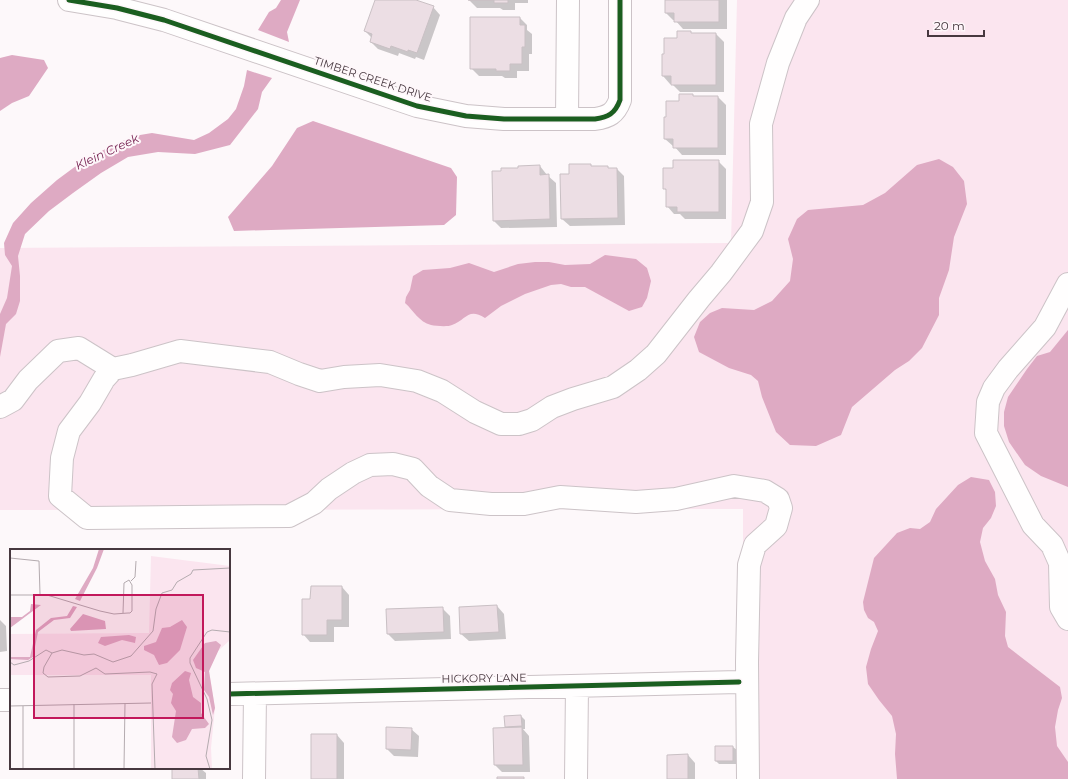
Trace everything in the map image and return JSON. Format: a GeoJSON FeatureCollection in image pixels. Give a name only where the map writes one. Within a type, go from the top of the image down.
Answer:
{"type":"FeatureCollection","features":[{"type":"Feature","properties":{"kind":"street","name":"TIMBER CREEK DRIVE"},"geometry":{"type":"LineString","coordinates":[[69,0],[116,8],[164,20],[417,106],[466,116],[504,119],[605,118],[613,113],[620,100],[620,0]]}},
{"type":"Feature","properties":{"kind":"street"},"geometry":{"type":"LineString","coordinates":[[567,119],[568,0]]}},
{"type":"Feature","properties":{"kind":"street"},"geometry":{"type":"LineString","coordinates":[[748,779],[747,662],[749,565],[755,545],[776,526],[781,508],[778,499],[765,491],[734,486],[676,499],[636,502],[560,497],[524,504],[491,504],[450,500],[429,486],[412,469],[393,464],[370,465],[353,473],[330,489],[314,503],[289,516],[87,518],[60,496],[62,458],[69,431],[90,403],[104,379],[113,369],[180,351],[270,362],[320,381],[344,377],[380,375],[417,381],[442,391],[475,412],[501,424],[519,424],[532,420],[552,408],[573,399],[613,387],[638,370],[656,354],[699,299],[722,273],[752,231],[762,202],[761,124],[778,62],[796,18],[808,0]]}},
{"type":"Feature","properties":{"kind":"street"},"geometry":{"type":"LineString","coordinates":[[1068,284],[1045,327],[1008,369],[994,388],[988,402],[986,433],[1033,524],[1052,545],[1060,563],[1061,607],[1068,619]]}},
{"type":"Feature","properties":{"kind":"street"},"geometry":{"type":"LineString","coordinates":[[0,407],[13,400],[28,380],[58,351],[79,348],[113,369]]}},
{"type":"Feature","properties":{"kind":"street","name":"HICKORY LANE"},"geometry":{"type":"LineString","coordinates":[[230,694],[739,682]]}},
{"type":"Feature","properties":{"kind":"street"},"geometry":{"type":"LineString","coordinates":[[576,779],[577,686]]}},
{"type":"Feature","properties":{"kind":"street"},"geometry":{"type":"LineString","coordinates":[[254,779],[255,694]]}},
{"type":"Feature","properties":{"kind":"shaded area"},"geometry":{"type":"Polygon","coordinates":[[[737,0],[1068,0],[1068,779],[743,779],[743,509],[0,510],[0,248],[731,243],[737,0]]]}},
{"type":"Feature","properties":{"kind":"water"},"geometry":{"type":"Polygon","coordinates":[[[281,0],[300,0],[287,32],[289,42],[258,30],[269,12],[276,8],[281,0]]]}},
{"type":"Feature","properties":{"kind":"water"},"geometry":{"type":"Polygon","coordinates":[[[12,55],[44,60],[48,68],[29,96],[12,103],[0,111],[0,58],[12,55]]]}},
{"type":"Feature","properties":{"kind":"water","name":"Klein Creek"},"geometry":{"type":"Polygon","coordinates":[[[247,70],[272,78],[262,92],[258,109],[230,145],[195,154],[158,152],[128,157],[101,173],[73,193],[49,211],[25,234],[18,256],[20,301],[16,314],[6,324],[0,357],[0,314],[7,298],[12,266],[5,255],[4,243],[13,223],[31,203],[57,180],[80,163],[109,147],[134,136],[152,133],[194,140],[209,133],[228,119],[236,109],[244,86],[247,70]]]}},
{"type":"Feature","properties":{"kind":"water"},"geometry":{"type":"Polygon","coordinates":[[[313,121],[451,168],[457,177],[456,215],[444,225],[234,231],[228,217],[272,166],[297,128],[313,121]]]}},
{"type":"Feature","properties":{"kind":"water"},"geometry":{"type":"Polygon","coordinates":[[[939,159],[953,167],[964,181],[967,204],[954,237],[949,270],[939,298],[939,315],[922,348],[909,361],[895,370],[852,407],[841,435],[816,446],[790,445],[776,432],[762,397],[758,381],[751,375],[729,368],[699,352],[694,337],[700,322],[710,313],[722,308],[754,310],[772,301],[790,281],[793,259],[788,239],[797,219],[808,210],[863,205],[885,193],[917,165],[939,159]]]}},
{"type":"Feature","properties":{"kind":"water"},"geometry":{"type":"Polygon","coordinates":[[[605,255],[636,259],[647,268],[651,281],[647,298],[642,307],[629,311],[585,287],[571,287],[561,284],[551,285],[525,294],[501,306],[485,318],[479,315],[471,314],[457,323],[442,326],[427,324],[405,303],[413,276],[423,270],[450,268],[469,263],[494,272],[518,264],[535,262],[549,262],[565,265],[590,264],[605,255]]]}},
{"type":"Feature","properties":{"kind":"water"},"geometry":{"type":"Polygon","coordinates":[[[1068,330],[1068,487],[1041,476],[1025,465],[1009,442],[1004,426],[1004,412],[1008,397],[1037,356],[1050,352],[1068,330]]]}},
{"type":"Feature","properties":{"kind":"water"},"geometry":{"type":"Polygon","coordinates":[[[971,477],[989,480],[995,492],[996,506],[991,518],[983,528],[980,542],[985,561],[995,579],[998,595],[1006,612],[1005,636],[1008,647],[1060,687],[1062,698],[1055,727],[1057,746],[1068,762],[1068,779],[897,779],[895,754],[896,734],[892,716],[868,684],[866,667],[878,631],[874,622],[868,618],[864,610],[863,602],[874,558],[897,533],[910,528],[920,529],[930,522],[936,509],[958,485],[971,477]]]}},
{"type":"Feature","properties":{"kind":"building"},"geometry":{"type":"Polygon","coordinates":[[[375,0],[416,0],[434,6],[417,53],[408,50],[408,52],[391,46],[390,49],[370,42],[372,34],[364,31],[375,0]]]}},
{"type":"Feature","properties":{"kind":"building"},"geometry":{"type":"Polygon","coordinates":[[[494,0],[508,0],[508,3],[494,3],[494,0]]]}},
{"type":"Feature","properties":{"kind":"building"},"geometry":{"type":"Polygon","coordinates":[[[665,0],[719,0],[719,22],[674,22],[674,13],[665,13],[665,0]]]}},
{"type":"Feature","properties":{"kind":"building"},"geometry":{"type":"Polygon","coordinates":[[[470,17],[520,17],[520,25],[525,25],[525,47],[522,47],[522,64],[510,64],[510,71],[496,71],[496,69],[470,69],[470,17]]]}},
{"type":"Feature","properties":{"kind":"building"},"geometry":{"type":"Polygon","coordinates":[[[677,31],[691,31],[691,33],[716,33],[716,85],[671,85],[671,76],[662,76],[664,38],[677,38],[677,31]]]}},
{"type":"Feature","properties":{"kind":"building"},"geometry":{"type":"Polygon","coordinates":[[[679,94],[693,94],[693,96],[718,96],[718,148],[673,148],[673,139],[664,139],[666,101],[679,101],[679,94]]]}},
{"type":"Feature","properties":{"kind":"building"},"geometry":{"type":"Polygon","coordinates":[[[673,160],[719,160],[719,212],[677,212],[677,207],[666,207],[666,189],[663,189],[663,168],[673,168],[673,160]]]}},
{"type":"Feature","properties":{"kind":"building"},"geometry":{"type":"Polygon","coordinates":[[[569,164],[591,164],[591,166],[608,166],[608,168],[617,168],[618,218],[561,219],[560,174],[569,174],[569,164]]]}},
{"type":"Feature","properties":{"kind":"building"},"geometry":{"type":"Polygon","coordinates":[[[540,165],[540,175],[549,174],[550,219],[493,221],[492,171],[501,171],[501,168],[518,168],[518,166],[540,165]]]}},
{"type":"Feature","properties":{"kind":"building"},"geometry":{"type":"Polygon","coordinates":[[[311,586],[342,586],[342,620],[327,620],[327,635],[302,635],[302,599],[310,599],[311,586]]]}},
{"type":"Feature","properties":{"kind":"building"},"geometry":{"type":"Polygon","coordinates":[[[497,605],[499,632],[460,634],[459,607],[497,605]]]}},
{"type":"Feature","properties":{"kind":"building"},"geometry":{"type":"Polygon","coordinates":[[[443,607],[444,632],[387,634],[386,609],[443,607]]]}},
{"type":"Feature","properties":{"kind":"building"},"geometry":{"type":"Polygon","coordinates":[[[521,715],[522,726],[505,727],[504,716],[521,715]]]}},
{"type":"Feature","properties":{"kind":"building"},"geometry":{"type":"Polygon","coordinates":[[[386,727],[412,728],[411,750],[386,749],[386,727]]]}},
{"type":"Feature","properties":{"kind":"building"},"geometry":{"type":"Polygon","coordinates":[[[522,727],[523,765],[494,765],[493,728],[522,727]]]}},
{"type":"Feature","properties":{"kind":"building"},"geometry":{"type":"Polygon","coordinates":[[[311,734],[337,734],[337,779],[311,779],[311,734]]]}},
{"type":"Feature","properties":{"kind":"building"},"geometry":{"type":"Polygon","coordinates":[[[715,746],[733,746],[733,761],[715,761],[715,746]]]}},
{"type":"Feature","properties":{"kind":"building"},"geometry":{"type":"Polygon","coordinates":[[[688,754],[688,779],[667,779],[667,755],[688,754]]]}},
{"type":"Feature","properties":{"kind":"building"},"geometry":{"type":"Polygon","coordinates":[[[172,769],[198,769],[199,779],[172,779],[172,769]]]}},
{"type":"Feature","properties":{"kind":"building"},"geometry":{"type":"Polygon","coordinates":[[[497,777],[524,777],[524,779],[497,779],[497,777]]]}},
{"type":"Feature","properties":{"kind":"cycle path"},"geometry":{"type":"LineString","coordinates":[[69,0],[117,8],[164,20],[417,106],[466,116],[504,119],[595,119],[607,116],[616,109],[620,100],[620,0]]}},
{"type":"Feature","properties":{"kind":"cycle path"},"geometry":{"type":"LineString","coordinates":[[230,694],[739,682]]}}]}
